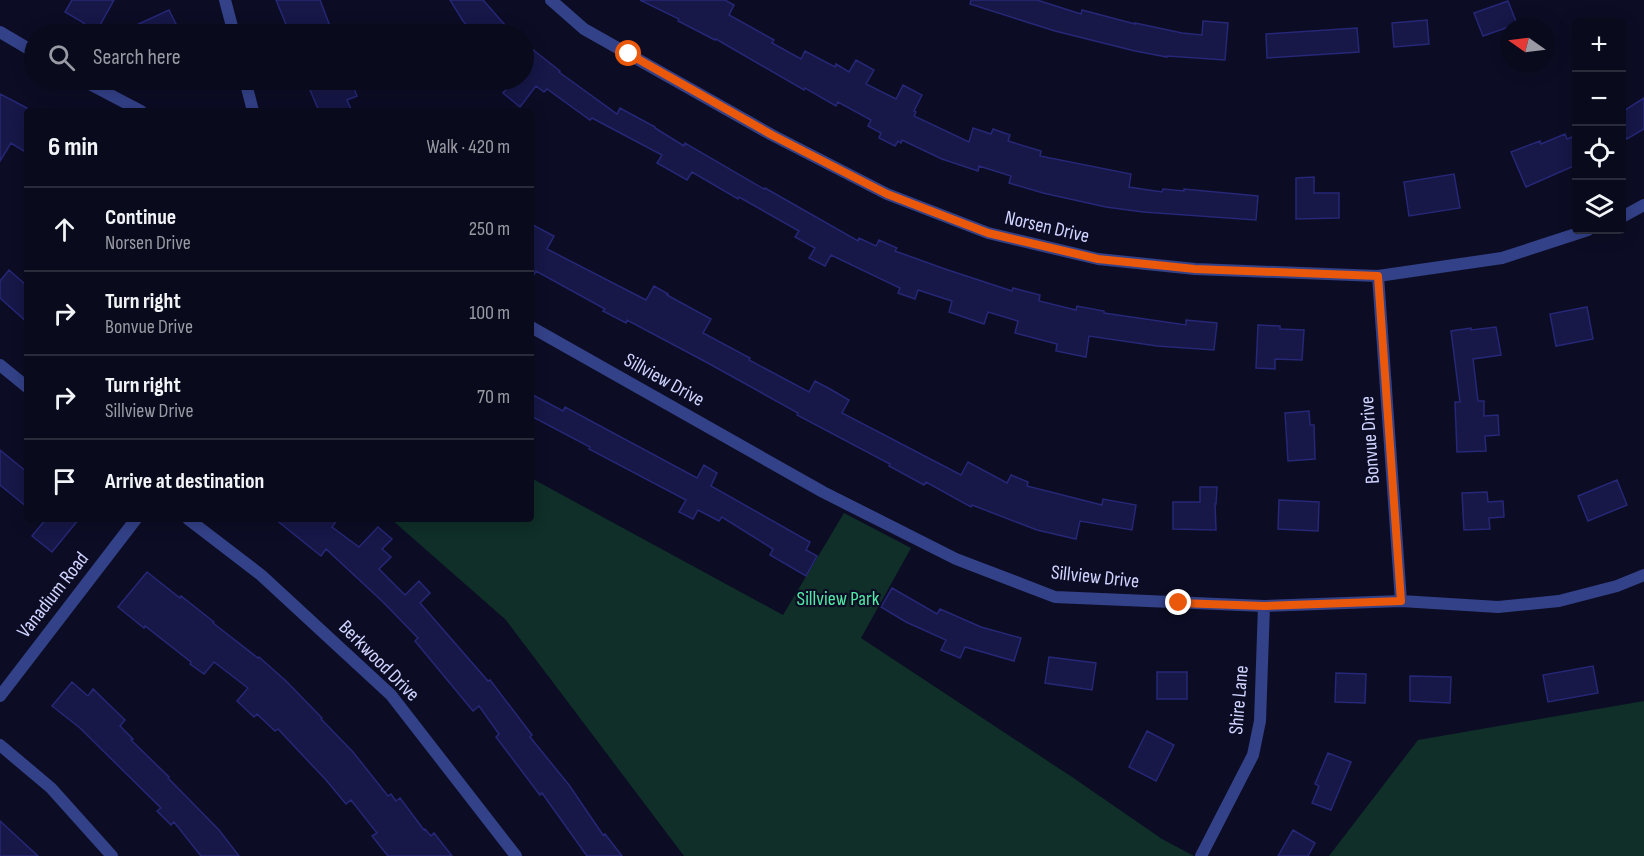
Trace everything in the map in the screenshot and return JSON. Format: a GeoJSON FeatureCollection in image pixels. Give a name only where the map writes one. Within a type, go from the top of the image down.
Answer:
{"type":"FeatureCollection","features":[{"type":"Feature","properties":{"kind":"street"},"geometry":{"type":"LineString","coordinates":[[225,0],[231,24]]}},
{"type":"Feature","properties":{"kind":"street","name":"Norsen Drive"},"geometry":{"type":"LineString","coordinates":[[551,0],[584,29],[772,135],[887,194],[988,233],[1098,259],[1195,269],[1378,276],[1502,258],[1576,234]]}},
{"type":"Feature","properties":{"kind":"street"},"geometry":{"type":"LineString","coordinates":[[0,32],[24,46]]}},
{"type":"Feature","properties":{"kind":"street"},"geometry":{"type":"LineString","coordinates":[[101,90],[135,108]]}},
{"type":"Feature","properties":{"kind":"street"},"geometry":{"type":"LineString","coordinates":[[248,90],[252,108]]}},
{"type":"Feature","properties":{"kind":"street"},"geometry":{"type":"LineString","coordinates":[[1626,216],[1644,205]]}},
{"type":"Feature","properties":{"kind":"street","name":"Bonvue Drive"},"geometry":{"type":"LineString","coordinates":[[1378,276],[1401,601]]}},
{"type":"Feature","properties":{"kind":"street","name":"Sillview Drive"},"geometry":{"type":"LineString","coordinates":[[534,329],[823,492],[956,559],[1055,597],[1264,606],[1401,601],[1498,607],[1559,601],[1617,586],[1644,575]]}},
{"type":"Feature","properties":{"kind":"street"},"geometry":{"type":"LineString","coordinates":[[0,365],[24,385]]}},
{"type":"Feature","properties":{"kind":"street","name":"Vanadium Road"},"geometry":{"type":"LineString","coordinates":[[0,696],[134,522]]}},
{"type":"Feature","properties":{"kind":"street","name":"Berkwood Drive"},"geometry":{"type":"LineString","coordinates":[[192,522],[261,575],[391,695],[516,856]]}},
{"type":"Feature","properties":{"kind":"street","name":"Shire Lane"},"geometry":{"type":"LineString","coordinates":[[1201,856],[1253,755],[1260,721],[1264,606]]}},
{"type":"Feature","properties":{"kind":"street"},"geometry":{"type":"LineString","coordinates":[[0,745],[51,788],[112,856]]}},
{"type":"Feature","properties":{"kind":"green space","name":"Sillview Park"},"geometry":{"type":"Polygon","coordinates":[[[534,480],[783,615],[844,513],[911,548],[861,638],[1162,839],[1194,856],[684,856],[506,620],[394,522],[534,522],[534,480]]]}},
{"type":"Feature","properties":{"kind":"green space"},"geometry":{"type":"Polygon","coordinates":[[[1644,701],[1644,856],[1329,856],[1418,740],[1644,701]]]}},
{"type":"Feature","properties":{"kind":"building"},"geometry":{"type":"Polygon","coordinates":[[[72,0],[114,0],[101,24],[83,24],[65,12],[72,0]]]}},
{"type":"Feature","properties":{"kind":"building"},"geometry":{"type":"Polygon","coordinates":[[[276,0],[320,0],[329,24],[286,24],[276,0]]]}},
{"type":"Feature","properties":{"kind":"building"},"geometry":{"type":"Polygon","coordinates":[[[450,0],[483,0],[504,24],[466,24],[450,0]]]}},
{"type":"Feature","properties":{"kind":"building"},"geometry":{"type":"Polygon","coordinates":[[[640,0],[725,0],[734,5],[729,15],[774,40],[772,43],[801,59],[805,51],[849,72],[856,60],[874,70],[866,84],[896,99],[903,85],[922,95],[914,116],[969,142],[973,128],[991,134],[993,129],[1010,135],[1008,141],[1041,151],[1040,156],[1131,174],[1129,187],[1162,192],[1163,189],[1184,191],[1184,189],[1258,196],[1256,220],[1106,207],[1009,183],[1011,176],[979,166],[978,171],[942,159],[902,140],[901,143],[898,141],[895,146],[879,138],[881,133],[868,126],[871,120],[838,102],[836,106],[805,88],[804,90],[716,39],[640,0]]]}},
{"type":"Feature","properties":{"kind":"building"},"geometry":{"type":"Polygon","coordinates":[[[971,0],[1037,0],[1081,14],[1082,10],[1135,24],[1202,35],[1203,21],[1228,23],[1225,60],[1167,57],[1135,51],[1055,31],[970,4],[971,0]]]}},
{"type":"Feature","properties":{"kind":"building"},"geometry":{"type":"Polygon","coordinates":[[[1508,1],[1515,18],[1500,18],[1500,30],[1483,36],[1474,13],[1508,1]]]}},
{"type":"Feature","properties":{"kind":"building"},"geometry":{"type":"Polygon","coordinates":[[[169,10],[176,24],[139,24],[169,10]]]}},
{"type":"Feature","properties":{"kind":"building"},"geometry":{"type":"Polygon","coordinates":[[[1427,20],[1429,44],[1394,47],[1392,23],[1427,20]]]}},
{"type":"Feature","properties":{"kind":"building"},"geometry":{"type":"Polygon","coordinates":[[[1357,28],[1359,52],[1267,58],[1266,34],[1357,28]]]}},
{"type":"Feature","properties":{"kind":"building"},"geometry":{"type":"Polygon","coordinates":[[[534,51],[559,72],[617,114],[620,108],[684,146],[685,143],[858,241],[859,238],[876,246],[879,240],[897,248],[895,251],[945,269],[1012,291],[1013,288],[1040,295],[1039,301],[1076,310],[1077,306],[1104,311],[1104,313],[1186,325],[1186,320],[1217,323],[1214,350],[1157,346],[1089,336],[1086,357],[1056,351],[1057,344],[1015,333],[1018,321],[988,312],[984,324],[949,312],[952,301],[918,290],[915,299],[898,293],[900,288],[831,255],[825,266],[809,258],[815,248],[795,237],[799,231],[692,172],[687,180],[657,163],[662,155],[592,118],[590,120],[547,89],[544,92],[536,86],[534,89],[534,51]]]}},
{"type":"Feature","properties":{"kind":"building"},"geometry":{"type":"Polygon","coordinates":[[[310,90],[355,90],[357,96],[347,100],[351,108],[318,108],[310,90]]]}},
{"type":"Feature","properties":{"kind":"building"},"geometry":{"type":"Polygon","coordinates":[[[506,90],[533,90],[520,107],[503,93],[506,90]]]}},
{"type":"Feature","properties":{"kind":"building"},"geometry":{"type":"Polygon","coordinates":[[[0,94],[27,108],[24,108],[24,151],[11,143],[0,161],[0,94]]]}},
{"type":"Feature","properties":{"kind":"building"},"geometry":{"type":"Polygon","coordinates":[[[1644,98],[1644,129],[1627,139],[1626,137],[1626,109],[1644,98]]]}},
{"type":"Feature","properties":{"kind":"building"},"geometry":{"type":"Polygon","coordinates":[[[1565,134],[1567,139],[1572,137],[1572,167],[1526,187],[1511,152],[1540,141],[1541,144],[1565,134]]]}},
{"type":"Feature","properties":{"kind":"building"},"geometry":{"type":"Polygon","coordinates":[[[1454,174],[1460,208],[1409,216],[1404,182],[1454,174]]]}},
{"type":"Feature","properties":{"kind":"building"},"geometry":{"type":"Polygon","coordinates":[[[1314,177],[1314,193],[1339,193],[1339,218],[1296,219],[1296,178],[1314,177]]]}},
{"type":"Feature","properties":{"kind":"building"},"geometry":{"type":"Polygon","coordinates":[[[534,226],[554,236],[547,249],[646,300],[654,286],[711,319],[703,333],[809,392],[815,381],[830,389],[849,400],[842,413],[961,475],[968,462],[1007,483],[1011,475],[1028,482],[1027,486],[1102,505],[1103,499],[1136,505],[1132,530],[1080,521],[1076,539],[1037,530],[972,505],[971,507],[926,482],[924,485],[889,466],[890,464],[797,415],[798,413],[706,362],[627,320],[626,323],[603,311],[605,309],[536,271],[534,275],[534,226]]]}},
{"type":"Feature","properties":{"kind":"building"},"geometry":{"type":"Polygon","coordinates":[[[9,270],[24,283],[24,319],[0,298],[0,281],[9,270]]]}},
{"type":"Feature","properties":{"kind":"building"},"geometry":{"type":"Polygon","coordinates":[[[1587,307],[1593,339],[1556,346],[1550,314],[1587,307]]]}},
{"type":"Feature","properties":{"kind":"building"},"geometry":{"type":"Polygon","coordinates":[[[1258,325],[1304,330],[1302,360],[1275,359],[1275,369],[1256,368],[1258,325]]]}},
{"type":"Feature","properties":{"kind":"building"},"geometry":{"type":"Polygon","coordinates":[[[1496,327],[1501,355],[1473,359],[1478,401],[1484,401],[1484,416],[1498,415],[1499,435],[1485,436],[1486,451],[1457,452],[1455,402],[1460,402],[1451,331],[1496,327]]]}},
{"type":"Feature","properties":{"kind":"building"},"geometry":{"type":"Polygon","coordinates":[[[534,396],[563,411],[565,407],[697,478],[704,465],[717,473],[711,486],[810,542],[806,550],[817,556],[806,576],[770,555],[773,549],[722,517],[719,521],[698,510],[693,519],[679,512],[686,500],[589,449],[590,447],[534,418],[534,396]]]}},
{"type":"Feature","properties":{"kind":"building"},"geometry":{"type":"Polygon","coordinates":[[[1309,411],[1310,425],[1314,425],[1315,459],[1288,461],[1285,413],[1309,411]]]}},
{"type":"Feature","properties":{"kind":"building"},"geometry":{"type":"Polygon","coordinates":[[[0,450],[24,470],[24,505],[0,485],[0,450]]]}},
{"type":"Feature","properties":{"kind":"building"},"geometry":{"type":"Polygon","coordinates":[[[1617,480],[1627,505],[1588,521],[1578,496],[1617,480]]]}},
{"type":"Feature","properties":{"kind":"building"},"geometry":{"type":"Polygon","coordinates":[[[1200,487],[1217,487],[1216,530],[1173,529],[1173,502],[1200,502],[1200,487]]]}},
{"type":"Feature","properties":{"kind":"building"},"geometry":{"type":"Polygon","coordinates":[[[1487,492],[1488,502],[1503,501],[1504,517],[1489,518],[1490,529],[1464,530],[1462,493],[1487,492]]]}},
{"type":"Feature","properties":{"kind":"building"},"geometry":{"type":"Polygon","coordinates":[[[1279,500],[1319,502],[1318,531],[1278,529],[1279,500]]]}},
{"type":"Feature","properties":{"kind":"building"},"geometry":{"type":"Polygon","coordinates":[[[44,522],[77,522],[52,552],[32,536],[44,522]]]}},
{"type":"Feature","properties":{"kind":"building"},"geometry":{"type":"Polygon","coordinates":[[[279,522],[336,522],[332,527],[359,547],[378,527],[392,539],[382,549],[391,557],[379,569],[405,595],[419,581],[430,593],[420,603],[488,681],[490,680],[532,735],[530,737],[569,785],[603,835],[605,834],[622,856],[587,856],[542,793],[540,795],[496,737],[499,734],[479,706],[473,711],[415,641],[418,638],[383,602],[326,549],[321,556],[279,522]]]}},
{"type":"Feature","properties":{"kind":"building"},"geometry":{"type":"Polygon","coordinates":[[[147,572],[259,657],[286,681],[353,752],[388,796],[391,794],[396,801],[400,798],[424,830],[431,836],[434,833],[452,856],[388,856],[372,836],[377,833],[351,800],[346,804],[278,729],[275,731],[257,714],[254,717],[237,701],[248,688],[214,662],[204,674],[118,607],[147,572]]]}},
{"type":"Feature","properties":{"kind":"building"},"geometry":{"type":"Polygon","coordinates":[[[892,588],[937,614],[940,609],[981,627],[1021,638],[1014,661],[965,647],[960,658],[941,650],[946,640],[906,622],[881,607],[892,588]]]}},
{"type":"Feature","properties":{"kind":"building"},"geometry":{"type":"Polygon","coordinates":[[[1049,657],[1096,663],[1092,690],[1045,683],[1049,657]]]}},
{"type":"Feature","properties":{"kind":"building"},"geometry":{"type":"Polygon","coordinates":[[[1593,666],[1598,693],[1548,702],[1543,675],[1593,666]]]}},
{"type":"Feature","properties":{"kind":"building"},"geometry":{"type":"Polygon","coordinates":[[[1157,672],[1187,672],[1187,699],[1157,699],[1157,672]]]}},
{"type":"Feature","properties":{"kind":"building"},"geometry":{"type":"Polygon","coordinates":[[[1336,673],[1366,674],[1365,703],[1335,702],[1336,673]]]}},
{"type":"Feature","properties":{"kind":"building"},"geometry":{"type":"Polygon","coordinates":[[[1410,676],[1451,677],[1450,703],[1410,701],[1410,676]]]}},
{"type":"Feature","properties":{"kind":"building"},"geometry":{"type":"Polygon","coordinates":[[[72,682],[88,696],[93,689],[125,720],[120,726],[133,739],[131,740],[219,830],[239,856],[201,856],[174,822],[171,825],[157,811],[161,808],[80,728],[52,706],[72,682]]]}},
{"type":"Feature","properties":{"kind":"building"},"geometry":{"type":"Polygon","coordinates":[[[1147,731],[1174,745],[1156,781],[1129,767],[1147,731]]]}},
{"type":"Feature","properties":{"kind":"building"},"geometry":{"type":"Polygon","coordinates":[[[1328,753],[1351,762],[1331,810],[1312,803],[1319,786],[1315,784],[1328,753]]]}},
{"type":"Feature","properties":{"kind":"building"},"geometry":{"type":"Polygon","coordinates":[[[0,821],[38,856],[0,856],[0,821]]]}},
{"type":"Feature","properties":{"kind":"building"},"geometry":{"type":"Polygon","coordinates":[[[1293,830],[1315,843],[1308,856],[1278,856],[1293,830]]]}},
{"type":"Feature","properties":{"kind":"route"},"geometry":{"type":"LineString","coordinates":[[629,54],[772,135],[887,194],[988,233],[1098,259],[1195,269],[1378,276],[1401,601],[1264,606],[1179,603]]}}]}
